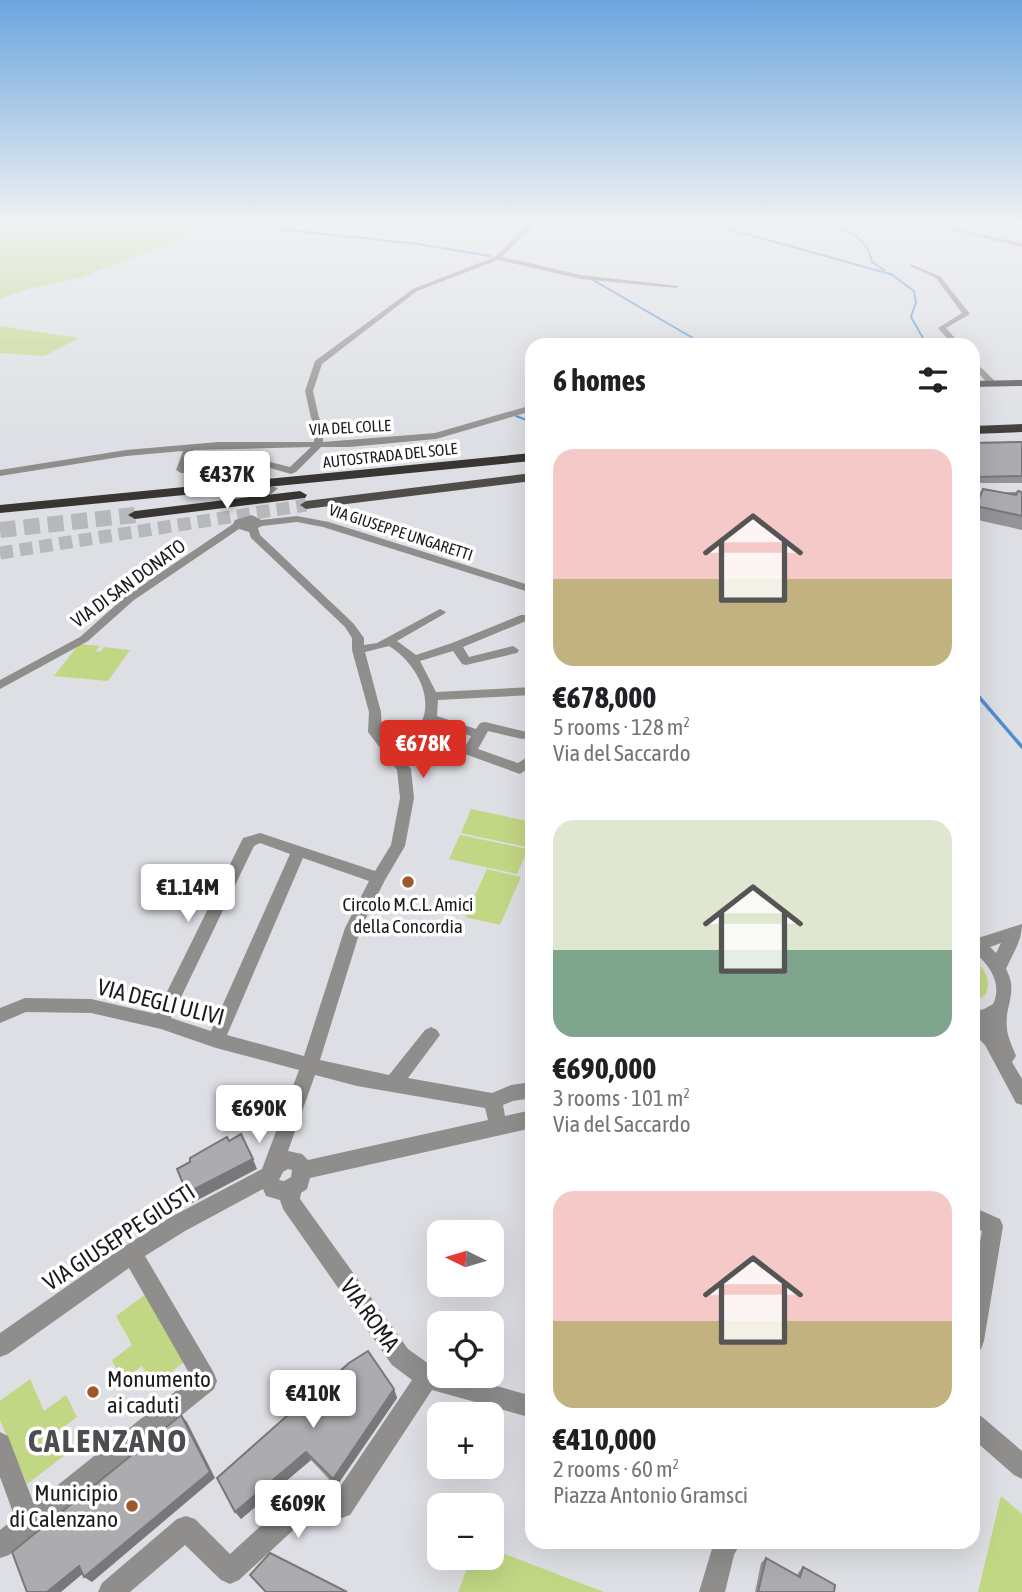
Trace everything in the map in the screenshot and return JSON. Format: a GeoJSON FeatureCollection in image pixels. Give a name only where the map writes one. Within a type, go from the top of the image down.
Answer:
{"type":"FeatureCollection","features":[{"type":"Feature","properties":{"kind":"highway"},"geometry":{"type":"LineString","coordinates":[[980,419],[1022,418]]}},
{"type":"Feature","properties":{"kind":"highway"},"geometry":{"type":"LineString","coordinates":[[980,430],[1022,428]]}},
{"type":"Feature","properties":{"kind":"highway","name":"AUTOSTRADA DEL SOLE"},"geometry":{"type":"LineString","coordinates":[[0,501],[525,456]]}},
{"type":"Feature","properties":{"kind":"highway","name":"AUTOSTRADA DEL SOLE"},"geometry":{"type":"LineString","coordinates":[[0,509],[365,475],[525,456]]}},
{"type":"Feature","properties":{"kind":"highway","name":"AUTOSTRADA DEL SOLE"},"geometry":{"type":"LineString","coordinates":[[135,515],[525,469]]}},
{"type":"Feature","properties":{"kind":"main road"},"geometry":{"type":"LineString","coordinates":[[980,384],[1022,383]]}},
{"type":"Feature","properties":{"kind":"main road"},"geometry":{"type":"LineString","coordinates":[[306,505],[525,478]]}},
{"type":"Feature","properties":{"kind":"street"},"geometry":{"type":"LineString","coordinates":[[189,448],[181,470],[270,465],[292,470],[318,445],[319,424],[309,391],[318,363],[409,294]]}},
{"type":"Feature","properties":{"kind":"street"},"geometry":{"type":"LineString","coordinates":[[951,294],[966,314],[942,328],[951,338]]}},
{"type":"Feature","properties":{"kind":"street"},"geometry":{"type":"LineString","coordinates":[[980,370],[992,383]]}},
{"type":"Feature","properties":{"kind":"street","name":"VIA DEL COLLE"},"geometry":{"type":"LineString","coordinates":[[0,473],[126,453],[189,448],[318,445],[436,436],[525,410]]}},
{"type":"Feature","properties":{"kind":"street"},"geometry":{"type":"LineString","coordinates":[[980,496],[1022,495]]}},
{"type":"Feature","properties":{"kind":"street"},"geometry":{"type":"LineString","coordinates":[[254,507],[255,536],[349,625],[358,638],[358,649],[375,712],[375,732],[404,769],[407,798],[398,846],[378,878],[353,928],[310,1065],[285,1134],[283,1169]]}},
{"type":"Feature","properties":{"kind":"street","name":"VIA GIUSEPPE UNGARETTI"},"geometry":{"type":"LineString","coordinates":[[237,526],[297,519],[325,524],[525,588]]}},
{"type":"Feature","properties":{"kind":"street","name":"VIA DI SAN DONATO"},"geometry":{"type":"LineString","coordinates":[[0,685],[84,639],[130,598],[237,526]]}},
{"type":"Feature","properties":{"kind":"street"},"geometry":{"type":"LineString","coordinates":[[358,649],[380,646],[440,612]]}},
{"type":"Feature","properties":{"kind":"street"},"geometry":{"type":"LineString","coordinates":[[415,659],[525,618]]}},
{"type":"Feature","properties":{"kind":"street"},"geometry":{"type":"LineString","coordinates":[[388,641],[415,659],[434,696],[430,718],[412,744],[397,757]]}},
{"type":"Feature","properties":{"kind":"street"},"geometry":{"type":"LineString","coordinates":[[456,646],[466,661],[513,650]]}},
{"type":"Feature","properties":{"kind":"street"},"geometry":{"type":"LineString","coordinates":[[434,696],[525,691]]}},
{"type":"Feature","properties":{"kind":"street"},"geometry":{"type":"LineString","coordinates":[[430,718],[479,734]]}},
{"type":"Feature","properties":{"kind":"street"},"geometry":{"type":"LineString","coordinates":[[522,736],[485,726],[470,751],[520,769],[525,764]]}},
{"type":"Feature","properties":{"kind":"street"},"geometry":{"type":"LineString","coordinates":[[161,1022],[248,842],[260,838],[378,878]]}},
{"type":"Feature","properties":{"kind":"street"},"geometry":{"type":"LineString","coordinates":[[216,1040],[299,850]]}},
{"type":"Feature","properties":{"kind":"street"},"geometry":{"type":"LineString","coordinates":[[980,942],[1020,931]]}},
{"type":"Feature","properties":{"kind":"street"},"geometry":{"type":"LineString","coordinates":[[1000,965],[1006,950],[1020,931]]}},
{"type":"Feature","properties":{"kind":"street"},"geometry":{"type":"LineString","coordinates":[[980,949],[1000,965],[1008,982],[1008,998],[999,1010],[980,1019]]}},
{"type":"Feature","properties":{"kind":"street","name":"VIA DEGLI ULIVI"},"geometry":{"type":"LineString","coordinates":[[0,1016],[26,1005],[91,1006],[161,1022],[310,1065],[393,1084],[493,1101]]}},
{"type":"Feature","properties":{"kind":"street"},"geometry":{"type":"LineString","coordinates":[[999,1010],[998,1030],[1014,1050],[1013,1078]]}},
{"type":"Feature","properties":{"kind":"street"},"geometry":{"type":"LineString","coordinates":[[980,1029],[990,1040],[1022,1097]]}},
{"type":"Feature","properties":{"kind":"street"},"geometry":{"type":"LineString","coordinates":[[393,1084],[431,1035]]}},
{"type":"Feature","properties":{"kind":"street"},"geometry":{"type":"LineString","coordinates":[[498,1125],[493,1101],[511,1093],[525,1091]]}},
{"type":"Feature","properties":{"kind":"street","name":"VIA GIUSEPPE GIUSTI"},"geometry":{"type":"LineString","coordinates":[[0,1346],[138,1261],[178,1224],[283,1169],[525,1120]]}},
{"type":"Feature","properties":{"kind":"street","name":"VIA ROMA"},"geometry":{"type":"LineString","coordinates":[[283,1169],[270,1185],[273,1189],[291,1190],[290,1202],[387,1342],[400,1357],[427,1377]]}},
{"type":"Feature","properties":{"kind":"street"},"geometry":{"type":"LineString","coordinates":[[980,1220],[993,1226],[980,1301]]}},
{"type":"Feature","properties":{"kind":"street"},"geometry":{"type":"LineString","coordinates":[[0,1546],[206,1381],[138,1261]]}},
{"type":"Feature","properties":{"kind":"street"},"geometry":{"type":"LineString","coordinates":[[111,1592],[186,1528],[230,1571],[298,1510],[322,1513],[341,1506],[427,1377]]}},
{"type":"Feature","properties":{"kind":"street","name":"VIA ROMA"},"geometry":{"type":"LineString","coordinates":[[466,1388],[525,1405]]}},
{"type":"Feature","properties":{"kind":"street"},"geometry":{"type":"LineString","coordinates":[[980,1430],[1022,1466]]}},
{"type":"Feature","properties":{"kind":"street"},"geometry":{"type":"LineString","coordinates":[[0,1444],[28,1521]]}},
{"type":"Feature","properties":{"kind":"street"},"geometry":{"type":"LineString","coordinates":[[712,1592],[724,1549]]}},
{"type":"Feature","properties":{"kind":"green space"},"geometry":{"type":"Polygon","coordinates":[[[0,326],[79,338],[44,356],[0,353],[0,326]]]}},
{"type":"Feature","properties":{"kind":"green space"},"geometry":{"type":"Polygon","coordinates":[[[79,644],[100,646],[96,651],[100,652],[104,647],[130,650],[108,681],[54,676],[79,644]]]}},
{"type":"Feature","properties":{"kind":"green space"},"geometry":{"type":"Polygon","coordinates":[[[471,809],[525,821],[525,847],[461,833],[471,809]]]}},
{"type":"Feature","properties":{"kind":"green space"},"geometry":{"type":"Polygon","coordinates":[[[460,835],[525,848],[525,856],[517,874],[449,859],[460,835]]]}},
{"type":"Feature","properties":{"kind":"green space"},"geometry":{"type":"Polygon","coordinates":[[[487,869],[521,877],[500,925],[465,917],[487,869]]]}},
{"type":"Feature","properties":{"kind":"green space"},"geometry":{"type":"Polygon","coordinates":[[[980,965],[988,979],[985,995],[980,998],[980,965]]]}},
{"type":"Feature","properties":{"kind":"green space"},"geometry":{"type":"Polygon","coordinates":[[[146,1294],[184,1362],[153,1386],[142,1366],[122,1381],[112,1360],[132,1345],[116,1316],[146,1294]]]}},
{"type":"Feature","properties":{"kind":"green space"},"geometry":{"type":"Polygon","coordinates":[[[30,1379],[44,1411],[66,1395],[77,1417],[54,1434],[64,1456],[27,1484],[0,1420],[0,1401],[30,1379]]]}},
{"type":"Feature","properties":{"kind":"green space"},"geometry":{"type":"Polygon","coordinates":[[[1001,1496],[1022,1514],[1022,1592],[978,1592],[1001,1496]]]}},
{"type":"Feature","properties":{"kind":"green space"},"geometry":{"type":"Polygon","coordinates":[[[504,1554],[604,1592],[458,1592],[466,1570],[504,1570],[504,1554]]]}},
{"type":"Feature","properties":{"kind":"building"},"geometry":{"type":"Polygon","coordinates":[[[1022,442],[1022,476],[980,477],[980,443],[1022,442]]]}},
{"type":"Feature","properties":{"kind":"building"},"geometry":{"type":"Polygon","coordinates":[[[983,489],[1016,495],[1018,491],[1022,492],[1022,516],[980,507],[983,489]]]}},
{"type":"Feature","properties":{"kind":"building"},"geometry":{"type":"Polygon","coordinates":[[[241,1134],[253,1159],[187,1193],[177,1169],[190,1162],[190,1158],[227,1137],[229,1141],[241,1134]]]}},
{"type":"Feature","properties":{"kind":"building"},"geometry":{"type":"Polygon","coordinates":[[[368,1351],[394,1389],[333,1479],[306,1452],[235,1512],[217,1478],[288,1415],[294,1402],[303,1394],[322,1387],[349,1363],[368,1351]]]}},
{"type":"Feature","properties":{"kind":"building","name":"Municipio di Calenzano"},"geometry":{"type":"Polygon","coordinates":[[[181,1415],[210,1472],[84,1577],[79,1566],[47,1592],[27,1592],[12,1552],[181,1415]]]}},
{"type":"Feature","properties":{"kind":"building"},"geometry":{"type":"Polygon","coordinates":[[[270,1553],[347,1592],[266,1592],[250,1575],[270,1553]]]}},
{"type":"Feature","properties":{"kind":"building"},"geometry":{"type":"Polygon","coordinates":[[[766,1558],[800,1577],[803,1567],[835,1585],[834,1592],[758,1592],[766,1558]]]}},
{"type":"Feature","properties":{"kind":"waterway"},"geometry":{"type":"LineString","coordinates":[[618,294],[693,338]]}},
{"type":"Feature","properties":{"kind":"waterway"},"geometry":{"type":"LineString","coordinates":[[915,294],[916,302],[911,317],[923,338]]}},
{"type":"Feature","properties":{"kind":"waterway"},"geometry":{"type":"LineString","coordinates":[[516,416],[525,419]]}},
{"type":"Feature","properties":{"kind":"waterway"},"geometry":{"type":"LineString","coordinates":[[980,698],[1022,747]]}},
{"type":"Feature","properties":{"kind":"tunnel"},"geometry":{"type":"LineString","coordinates":[[0,553],[306,505]]}},
{"type":"Feature","properties":{"kind":"tunnel"},"geometry":{"type":"LineString","coordinates":[[0,530],[135,515]]}},
{"type":"Feature","properties":{"kind":"place","name":"Circolo M.C.L. Amici della Concordia"},"geometry":{"type":"Point","coordinates":[408,882]}},
{"type":"Feature","properties":{"kind":"place","name":"Monumento ai caduti"},"geometry":{"type":"Point","coordinates":[93,1392]}},
{"type":"Feature","properties":{"kind":"place","name":"Municipio di Calenzano"},"geometry":{"type":"Point","coordinates":[132,1506]}},
{"type":"Feature","properties":{"kind":"district","name":"CALENZANO"},"geometry":{"type":"Point","coordinates":[108,1441]}}]}
